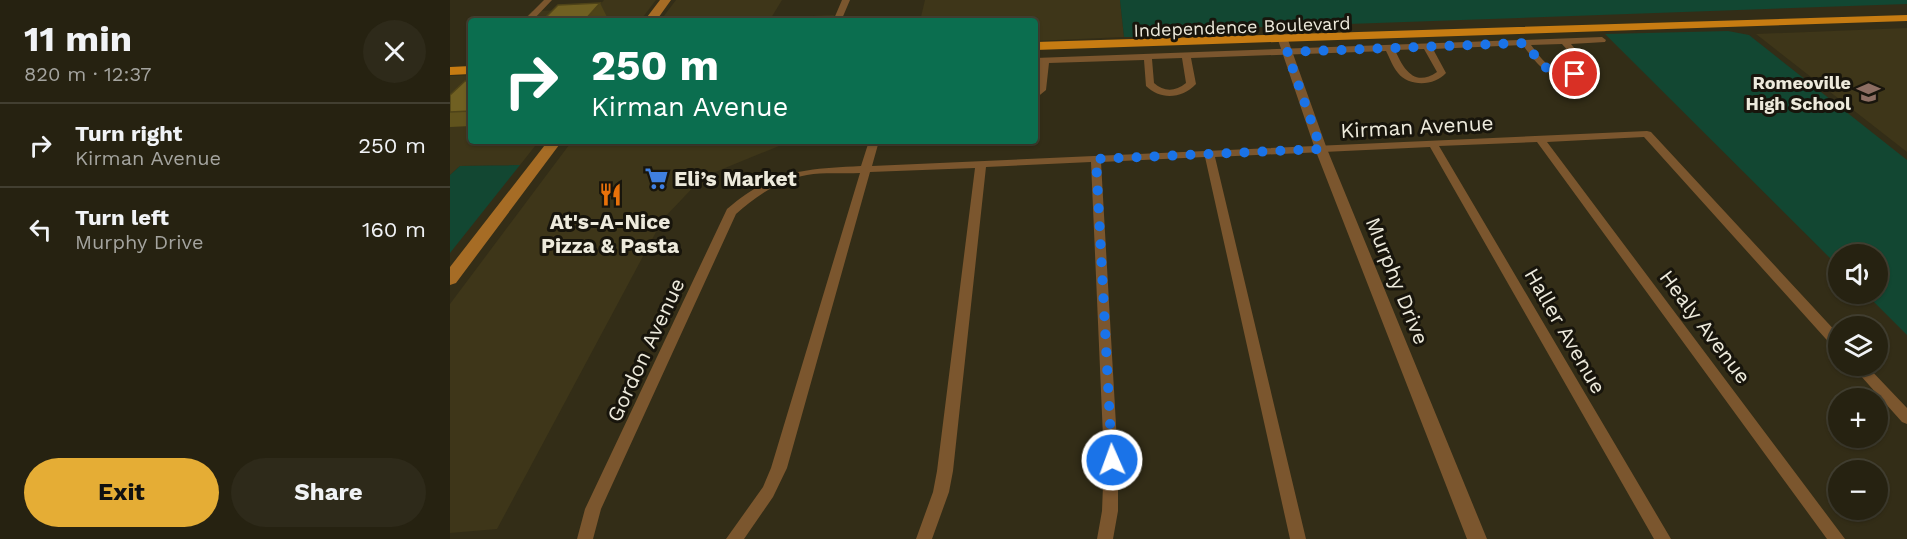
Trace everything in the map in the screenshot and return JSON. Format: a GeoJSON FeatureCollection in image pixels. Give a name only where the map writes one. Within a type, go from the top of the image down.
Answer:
{"type":"FeatureCollection","features":[{"type":"Feature","properties":{"kind":"main road"},"geometry":{"type":"LineString","coordinates":[[652,18],[666,0]]}},
{"type":"Feature","properties":{"kind":"main road","name":"Independence Boulevard"},"geometry":{"type":"LineString","coordinates":[[1038,58],[1285,44],[1445,38],[1449,34],[1907,18]]}},
{"type":"Feature","properties":{"kind":"main road","name":"Independence Boulevard"},"geometry":{"type":"LineString","coordinates":[[1038,46],[1285,44]]}},
{"type":"Feature","properties":{"kind":"main road"},"geometry":{"type":"LineString","coordinates":[[450,71],[468,70]]}},
{"type":"Feature","properties":{"kind":"main road"},"geometry":{"type":"LineString","coordinates":[[450,279],[553,144]]}},
{"type":"Feature","properties":{"kind":"street"},"geometry":{"type":"LineString","coordinates":[[530,18],[548,0]]}},
{"type":"Feature","properties":{"kind":"street"},"geometry":{"type":"LineString","coordinates":[[838,18],[846,0]]}},
{"type":"Feature","properties":{"kind":"street"},"geometry":{"type":"LineString","coordinates":[[1038,93],[1041,90],[1038,58],[1186,56],[1285,44],[1389,48],[1602,40]]}},
{"type":"Feature","properties":{"kind":"street"},"geometry":{"type":"LineString","coordinates":[[1525,43],[1546,70],[1567,75],[1580,72],[1582,62],[1564,41]]}},
{"type":"Feature","properties":{"kind":"street","name":"Murphy Drive"},"geometry":{"type":"LineString","coordinates":[[1285,44],[1321,149],[1477,539]]}},
{"type":"Feature","properties":{"kind":"street"},"geometry":{"type":"LineString","coordinates":[[1389,48],[1404,74],[1412,78],[1435,79],[1442,73],[1427,46]]}},
{"type":"Feature","properties":{"kind":"street"},"geometry":{"type":"LineString","coordinates":[[1148,57],[1149,84],[1160,92],[1169,94],[1187,89],[1191,84],[1186,56]]}},
{"type":"Feature","properties":{"kind":"street","name":"Kirman Avenue"},"geometry":{"type":"LineString","coordinates":[[865,169],[1647,135],[1828,332]]}},
{"type":"Feature","properties":{"kind":"street","name":"Healy Avenue"},"geometry":{"type":"LineString","coordinates":[[1540,139],[1837,539]]}},
{"type":"Feature","properties":{"kind":"street"},"geometry":{"type":"LineString","coordinates":[[734,539],[768,492],[778,468],[873,144]]}},
{"type":"Feature","properties":{"kind":"street","name":"Haller Avenue"},"geometry":{"type":"LineString","coordinates":[[1433,144],[1663,539]]}},
{"type":"Feature","properties":{"kind":"street"},"geometry":{"type":"LineString","coordinates":[[1209,154],[1298,539]]}},
{"type":"Feature","properties":{"kind":"street"},"geometry":{"type":"LineString","coordinates":[[1096,159],[1112,460],[1110,511],[1105,539]]}},
{"type":"Feature","properties":{"kind":"street"},"geometry":{"type":"LineString","coordinates":[[924,539],[938,500],[945,471],[981,164]]}},
{"type":"Feature","properties":{"kind":"street","name":"Gordon Avenue"},"geometry":{"type":"LineString","coordinates":[[585,539],[593,509],[731,212],[750,194],[778,180],[807,172],[865,169]]}},
{"type":"Feature","properties":{"kind":"street"},"geometry":{"type":"LineString","coordinates":[[1869,376],[1907,418]]}},
{"type":"Feature","properties":{"kind":"shaded area"},"geometry":{"type":"Polygon","coordinates":[[[604,0],[656,0],[642,18],[525,18],[532,11],[596,9],[604,0]]]}},
{"type":"Feature","properties":{"kind":"shaded area"},"geometry":{"type":"Polygon","coordinates":[[[676,0],[782,0],[771,18],[662,18],[676,0]]]}},
{"type":"Feature","properties":{"kind":"shaded area"},"geometry":{"type":"Polygon","coordinates":[[[925,0],[1120,0],[1124,37],[1038,41],[1038,18],[921,18],[925,0]]]}},
{"type":"Feature","properties":{"kind":"shaded area"},"geometry":{"type":"Polygon","coordinates":[[[834,15],[833,18],[771,18],[834,15]]]}},
{"type":"Feature","properties":{"kind":"shaded area","name":"Romeoville High School"},"geometry":{"type":"Polygon","coordinates":[[[1907,28],[1907,152],[1756,34],[1907,28]]]}},
{"type":"Feature","properties":{"kind":"shaded area"},"geometry":{"type":"Polygon","coordinates":[[[468,75],[468,144],[537,144],[520,165],[460,166],[450,175],[450,76],[468,75]]]}},
{"type":"Feature","properties":{"kind":"shaded area"},"geometry":{"type":"Polygon","coordinates":[[[570,144],[789,144],[703,177],[663,219],[497,529],[450,533],[450,304],[570,144]]]}},
{"type":"Feature","properties":{"kind":"green space"},"geometry":{"type":"Polygon","coordinates":[[[1120,0],[1907,0],[1907,4],[1153,31],[1153,37],[1124,37],[1120,0]]]}},
{"type":"Feature","properties":{"kind":"green space"},"geometry":{"type":"Polygon","coordinates":[[[1728,31],[1749,35],[1907,160],[1907,335],[1876,304],[1888,304],[1888,244],[1828,244],[1828,256],[1605,34],[1728,31]]]}},
{"type":"Feature","properties":{"kind":"green space"},"geometry":{"type":"Polygon","coordinates":[[[520,165],[450,253],[450,175],[460,166],[520,165]]]}},
{"type":"Feature","properties":{"kind":"building"},"geometry":{"type":"Polygon","coordinates":[[[600,3],[587,18],[545,18],[558,5],[600,3]]]}},
{"type":"Feature","properties":{"kind":"building"},"geometry":{"type":"Polygon","coordinates":[[[465,81],[468,81],[468,111],[450,112],[450,95],[465,81]]]}},
{"type":"Feature","properties":{"kind":"place","name":"Romeoville High School"},"geometry":{"type":"Point","coordinates":[1869,93]}},
{"type":"Feature","properties":{"kind":"place","name":"Eli’s Market"},"geometry":{"type":"Point","coordinates":[656,179]}},
{"type":"Feature","properties":{"kind":"place","name":"At's-A-Nice Pizza & Pasta"},"geometry":{"type":"Point","coordinates":[610,194]}},
{"type":"Feature","properties":{"kind":"route"},"geometry":{"type":"LineString","coordinates":[[1112,460],[1096,159],[1321,149],[1287,52],[1525,43],[1546,70],[1567,75],[1575,74]]}}]}
